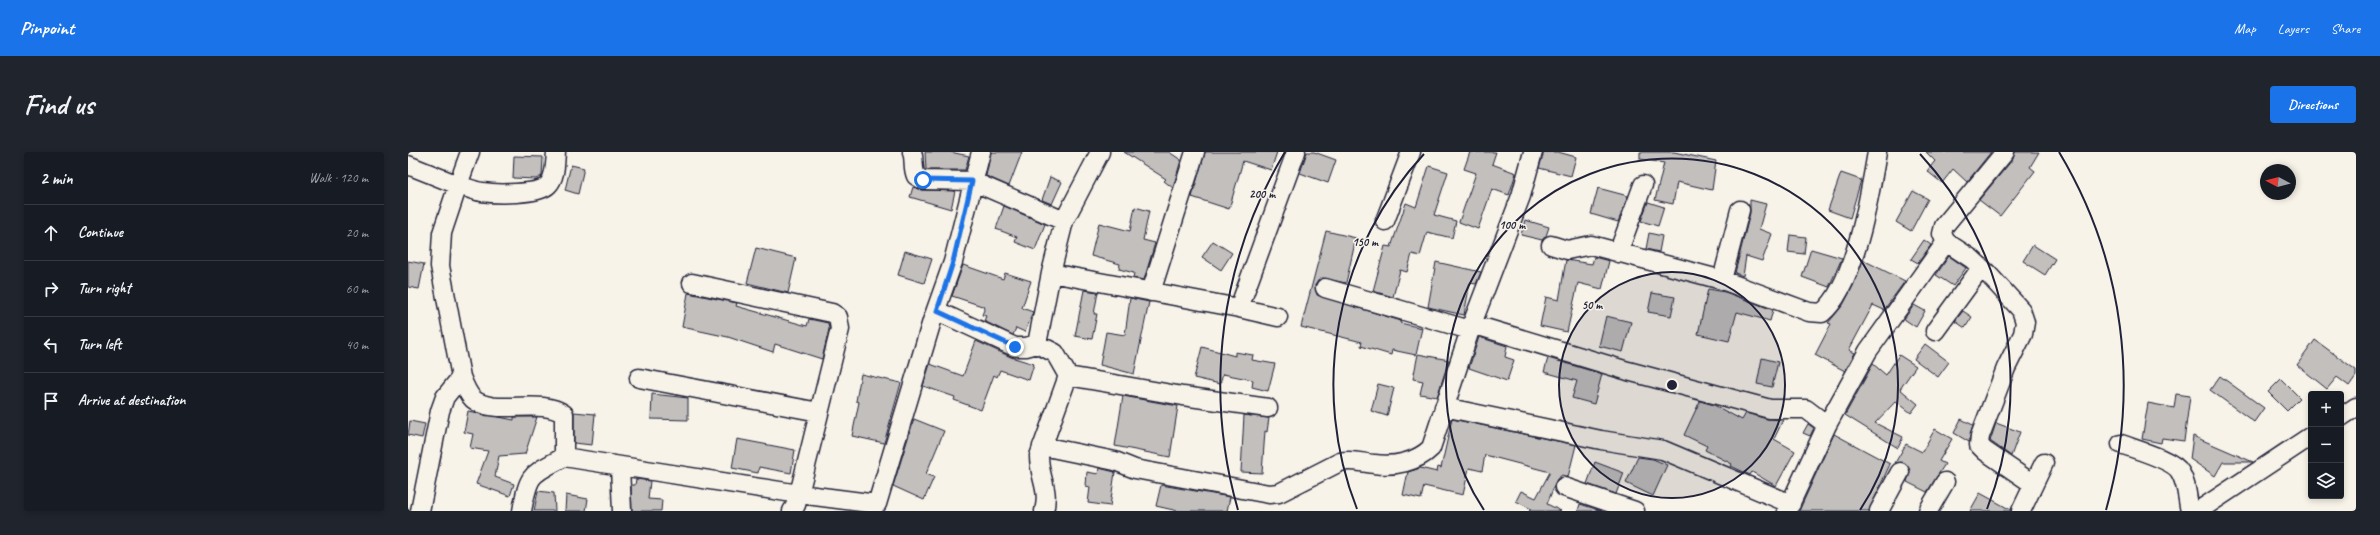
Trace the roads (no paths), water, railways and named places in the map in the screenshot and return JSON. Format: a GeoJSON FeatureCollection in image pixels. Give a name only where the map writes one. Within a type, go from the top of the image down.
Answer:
{"type":"FeatureCollection","features":[{"type":"Feature","properties":{"kind":"street"},"geometry":{"type":"LineString","coordinates":[[470,152],[442,233],[440,266],[461,377],[474,399],[487,405],[551,408],[564,414],[564,457]]}},
{"type":"Feature","properties":{"kind":"street"},"geometry":{"type":"LineString","coordinates":[[408,165],[458,185],[481,192],[516,193],[540,189],[548,185],[553,175],[556,152]]}},
{"type":"Feature","properties":{"kind":"street"},"geometry":{"type":"LineString","coordinates":[[912,152],[914,158],[912,168],[916,176],[923,180],[972,181],[1064,221]]}},
{"type":"Feature","properties":{"kind":"street"},"geometry":{"type":"LineString","coordinates":[[522,511],[530,479],[536,472],[564,457],[799,494],[876,508],[953,262],[972,181],[981,152]]}},
{"type":"Feature","properties":{"kind":"street"},"geometry":{"type":"LineString","coordinates":[[1037,344],[1051,273],[1064,221],[1100,152]]}},
{"type":"Feature","properties":{"kind":"street"},"geometry":{"type":"LineString","coordinates":[[1151,292],[1195,152]]}},
{"type":"Feature","properties":{"kind":"street"},"geometry":{"type":"LineString","coordinates":[[1239,308],[1296,152]]}},
{"type":"Feature","properties":{"kind":"street"},"geometry":{"type":"LineString","coordinates":[[1385,222],[1411,152]]}},
{"type":"Feature","properties":{"kind":"street"},"geometry":{"type":"LineString","coordinates":[[1042,446],[1115,461],[1135,469],[1274,494],[1340,462],[1348,460],[1384,465],[1415,460],[1431,448],[1471,327],[1521,196],[1533,152]]}},
{"type":"Feature","properties":{"kind":"street"},"geometry":{"type":"LineString","coordinates":[[1551,244],[1567,250],[1591,245],[1722,280],[1809,312],[1822,313],[1832,305],[1850,264],[1863,224],[1877,152]]}},
{"type":"Feature","properties":{"kind":"street"},"geometry":{"type":"LineString","coordinates":[[2005,152],[1944,226],[1942,234],[1946,242],[1972,259],[2021,310],[2025,322],[2023,334],[2006,368],[1980,436],[1979,445],[1985,452],[2033,484]]}},
{"type":"Feature","properties":{"kind":"street"},"geometry":{"type":"LineString","coordinates":[[1618,253],[1643,185]]}},
{"type":"Feature","properties":{"kind":"street"},"geometry":{"type":"LineString","coordinates":[[1722,280],[1740,210]]}},
{"type":"Feature","properties":{"kind":"street"},"geometry":{"type":"LineString","coordinates":[[1444,406],[1601,440],[1663,450],[1789,507],[1827,426],[1868,351],[1946,242]]}},
{"type":"Feature","properties":{"kind":"street"},"geometry":{"type":"LineString","coordinates":[[1935,331],[1981,268]]}},
{"type":"Feature","properties":{"kind":"street"},"geometry":{"type":"LineString","coordinates":[[1051,273],[1239,308],[1278,318]]}},
{"type":"Feature","properties":{"kind":"street"},"geometry":{"type":"LineString","coordinates":[[692,283],[832,313],[838,316],[840,329],[799,494],[796,505],[792,511]]}},
{"type":"Feature","properties":{"kind":"street"},"geometry":{"type":"LineString","coordinates":[[1325,288],[1763,407],[1806,408],[1827,426]]}},
{"type":"Feature","properties":{"kind":"street"},"geometry":{"type":"LineString","coordinates":[[937,311],[1015,347],[1026,348],[1037,344],[1056,353],[1068,376],[1042,446],[1039,468],[1047,494],[1044,511]]}},
{"type":"Feature","properties":{"kind":"street"},"geometry":{"type":"LineString","coordinates":[[1068,376],[1183,396],[1268,408]]}},
{"type":"Feature","properties":{"kind":"street"},"geometry":{"type":"LineString","coordinates":[[420,511],[440,411],[445,397],[461,377]]}},
{"type":"Feature","properties":{"kind":"street"},"geometry":{"type":"LineString","coordinates":[[639,378],[819,412]]}},
{"type":"Feature","properties":{"kind":"street"},"geometry":{"type":"LineString","coordinates":[[2344,414],[2356,407]]}},
{"type":"Feature","properties":{"kind":"street"},"geometry":{"type":"LineString","coordinates":[[2198,511],[2308,438]]}},
{"type":"Feature","properties":{"kind":"street"},"geometry":{"type":"LineString","coordinates":[[2121,444],[2171,464],[2179,470],[2184,479],[2190,511]]}},
{"type":"Feature","properties":{"kind":"street"},"geometry":{"type":"LineString","coordinates":[[2021,511],[2044,463]]}},
{"type":"Feature","properties":{"kind":"street"},"geometry":{"type":"LineString","coordinates":[[620,467],[622,511]]}},
{"type":"Feature","properties":{"kind":"street"},"geometry":{"type":"LineString","coordinates":[[1879,511],[1900,472]]}},
{"type":"Feature","properties":{"kind":"street"},"geometry":{"type":"LineString","coordinates":[[1928,511],[1945,482]]}},
{"type":"Feature","properties":{"kind":"street"},"geometry":{"type":"LineString","coordinates":[[1564,487],[1636,511]]}}]}
